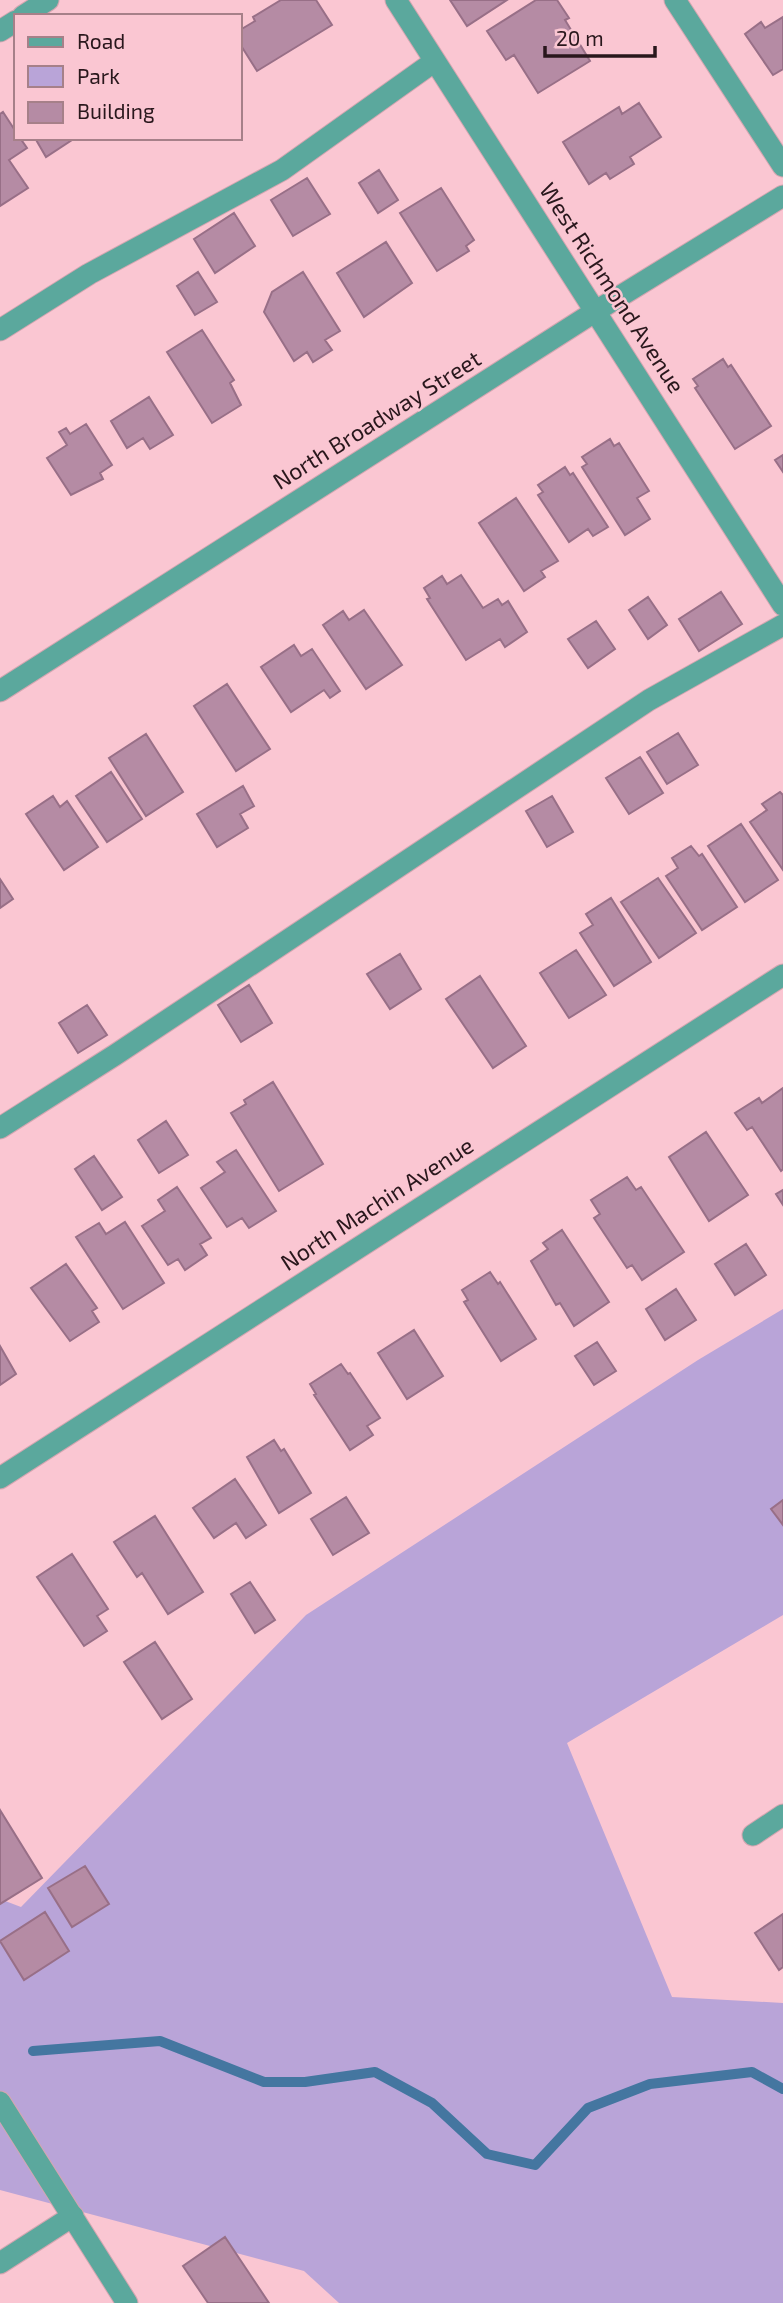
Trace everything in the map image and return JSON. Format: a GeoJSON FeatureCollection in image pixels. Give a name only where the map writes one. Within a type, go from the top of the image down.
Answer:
{"type":"FeatureCollection","features":[{"type":"Feature","properties":{"kind":"street"},"geometry":{"type":"LineString","coordinates":[[26,14],[48,0]]}},
{"type":"Feature","properties":{"kind":"street","name":"West Richmond Avenue"},"geometry":{"type":"LineString","coordinates":[[396,0],[783,605]]}},
{"type":"Feature","properties":{"kind":"street"},"geometry":{"type":"LineString","coordinates":[[675,0],[783,166]]}},
{"type":"Feature","properties":{"kind":"street"},"geometry":{"type":"LineString","coordinates":[[0,330],[89,274],[282,170],[435,61]]}},
{"type":"Feature","properties":{"kind":"street","name":"North Broadway Street"},"geometry":{"type":"LineString","coordinates":[[0,691],[596,311],[783,196]]}},
{"type":"Feature","properties":{"kind":"street"},"geometry":{"type":"LineString","coordinates":[[0,1128],[116,1055],[649,700],[783,625]]}},
{"type":"Feature","properties":{"kind":"street","name":"North Machin Avenue"},"geometry":{"type":"LineString","coordinates":[[0,1478],[783,975]]}},
{"type":"Feature","properties":{"kind":"street"},"geometry":{"type":"LineString","coordinates":[[753,1835],[783,1815]]}},
{"type":"Feature","properties":{"kind":"street"},"geometry":{"type":"LineString","coordinates":[[0,2102],[127,2303]]}},
{"type":"Feature","properties":{"kind":"street"},"geometry":{"type":"LineString","coordinates":[[0,2263],[73,2216]]}},
{"type":"Feature","properties":{"kind":"green space"},"geometry":{"type":"Polygon","coordinates":[[[783,1309],[783,1615],[567,1743],[672,1997],[783,2003],[783,2303],[339,2303],[304,2271],[0,2190],[0,1899],[21,1907],[306,1615],[698,1360],[783,1309]]]}},
{"type":"Feature","properties":{"kind":"building"},"geometry":{"type":"Polygon","coordinates":[[[281,0],[316,0],[332,25],[257,71],[242,47],[242,29],[255,21],[253,17],[281,0]]]}},
{"type":"Feature","properties":{"kind":"building"},"geometry":{"type":"Polygon","coordinates":[[[450,0],[507,0],[467,26],[450,0]]]}},
{"type":"Feature","properties":{"kind":"building"},"geometry":{"type":"Polygon","coordinates":[[[536,0],[557,0],[569,18],[565,20],[590,61],[538,93],[514,55],[506,60],[487,31],[536,0]]]}},
{"type":"Feature","properties":{"kind":"building"},"geometry":{"type":"Polygon","coordinates":[[[783,17],[783,69],[773,75],[745,34],[761,22],[765,28],[783,17]]]}},
{"type":"Feature","properties":{"kind":"building"},"geometry":{"type":"Polygon","coordinates":[[[639,103],[661,137],[630,157],[634,164],[610,179],[606,173],[589,184],[563,142],[619,107],[622,114],[639,103]]]}},
{"type":"Feature","properties":{"kind":"building"},"geometry":{"type":"Polygon","coordinates":[[[3,112],[14,129],[14,140],[21,140],[27,148],[9,160],[28,188],[0,206],[0,114],[3,112]]]}},
{"type":"Feature","properties":{"kind":"building"},"geometry":{"type":"Polygon","coordinates":[[[36,140],[72,140],[46,157],[36,140]]]}},
{"type":"Feature","properties":{"kind":"building"},"geometry":{"type":"Polygon","coordinates":[[[379,170],[398,200],[378,213],[359,183],[379,170]]]}},
{"type":"Feature","properties":{"kind":"building"},"geometry":{"type":"Polygon","coordinates":[[[307,178],[330,214],[293,236],[271,200],[307,178]]]}},
{"type":"Feature","properties":{"kind":"building"},"geometry":{"type":"Polygon","coordinates":[[[441,188],[474,240],[466,246],[469,251],[437,271],[400,213],[441,188]]]}},
{"type":"Feature","properties":{"kind":"building"},"geometry":{"type":"Polygon","coordinates":[[[234,213],[255,246],[215,273],[194,239],[234,213]]]}},
{"type":"Feature","properties":{"kind":"building"},"geometry":{"type":"Polygon","coordinates":[[[386,242],[412,283],[364,317],[337,273],[386,242]]]}},
{"type":"Feature","properties":{"kind":"building"},"geometry":{"type":"Polygon","coordinates":[[[198,272],[217,302],[195,315],[177,286],[198,272]]]}},
{"type":"Feature","properties":{"kind":"building"},"geometry":{"type":"Polygon","coordinates":[[[303,272],[340,331],[325,340],[332,350],[313,362],[307,352],[294,361],[264,312],[272,292],[303,272]]]}},
{"type":"Feature","properties":{"kind":"building"},"geometry":{"type":"Polygon","coordinates":[[[202,330],[234,380],[230,383],[241,405],[212,423],[167,352],[202,330]]]}},
{"type":"Feature","properties":{"kind":"building"},"geometry":{"type":"Polygon","coordinates":[[[723,359],[728,367],[731,365],[771,426],[735,449],[695,388],[698,386],[693,379],[723,359]]]}},
{"type":"Feature","properties":{"kind":"building"},"geometry":{"type":"Polygon","coordinates":[[[149,397],[173,435],[150,449],[143,438],[127,448],[111,421],[149,397]]]}},
{"type":"Feature","properties":{"kind":"building"},"geometry":{"type":"Polygon","coordinates":[[[86,424],[112,465],[100,473],[103,479],[71,495],[47,458],[67,445],[59,432],[66,428],[70,434],[86,424]]]}},
{"type":"Feature","properties":{"kind":"building"},"geometry":{"type":"Polygon","coordinates":[[[610,439],[614,446],[619,443],[649,491],[637,498],[650,519],[625,535],[582,467],[587,464],[582,457],[610,439]]]}},
{"type":"Feature","properties":{"kind":"building"},"geometry":{"type":"Polygon","coordinates":[[[783,455],[783,472],[775,460],[783,455]]]}},
{"type":"Feature","properties":{"kind":"building"},"geometry":{"type":"Polygon","coordinates":[[[565,467],[570,475],[573,473],[608,527],[593,536],[588,529],[569,542],[538,495],[543,492],[538,485],[565,467]]]}},
{"type":"Feature","properties":{"kind":"building"},"geometry":{"type":"Polygon","coordinates":[[[516,498],[558,561],[541,571],[545,577],[524,591],[479,523],[516,498]]]}},
{"type":"Feature","properties":{"kind":"building"},"geometry":{"type":"Polygon","coordinates":[[[461,575],[483,608],[498,599],[502,605],[508,601],[527,632],[505,647],[500,639],[466,660],[427,599],[430,598],[424,588],[442,576],[447,584],[461,575]]]}},
{"type":"Feature","properties":{"kind":"building"},"geometry":{"type":"Polygon","coordinates":[[[721,592],[742,624],[699,651],[679,619],[721,592]]]}},
{"type":"Feature","properties":{"kind":"building"},"geometry":{"type":"Polygon","coordinates":[[[648,597],[667,625],[648,639],[629,610],[648,597]]]}},
{"type":"Feature","properties":{"kind":"building"},"geometry":{"type":"Polygon","coordinates":[[[364,610],[402,665],[366,689],[323,625],[343,611],[349,620],[364,610]]]}},
{"type":"Feature","properties":{"kind":"building"},"geometry":{"type":"Polygon","coordinates":[[[596,621],[615,649],[588,668],[568,639],[596,621]]]}},
{"type":"Feature","properties":{"kind":"building"},"geometry":{"type":"Polygon","coordinates":[[[294,645],[301,656],[312,649],[340,691],[330,698],[324,690],[291,712],[261,667],[294,645]]]}},
{"type":"Feature","properties":{"kind":"building"},"geometry":{"type":"Polygon","coordinates":[[[227,684],[270,749],[236,771],[194,706],[227,684]]]}},
{"type":"Feature","properties":{"kind":"building"},"geometry":{"type":"Polygon","coordinates":[[[678,733],[698,765],[667,784],[647,752],[678,733]]]}},
{"type":"Feature","properties":{"kind":"building"},"geometry":{"type":"Polygon","coordinates":[[[146,734],[183,792],[146,816],[109,758],[146,734]]]}},
{"type":"Feature","properties":{"kind":"building"},"geometry":{"type":"Polygon","coordinates":[[[640,757],[663,793],[629,814],[606,778],[640,757]]]}},
{"type":"Feature","properties":{"kind":"building"},"geometry":{"type":"Polygon","coordinates":[[[111,772],[142,819],[107,842],[76,796],[111,772]]]}},
{"type":"Feature","properties":{"kind":"building"},"geometry":{"type":"Polygon","coordinates":[[[243,786],[254,806],[240,814],[248,828],[217,847],[197,814],[243,786]]]}},
{"type":"Feature","properties":{"kind":"building"},"geometry":{"type":"Polygon","coordinates":[[[780,792],[783,795],[783,870],[750,822],[767,810],[762,804],[780,792]]]}},
{"type":"Feature","properties":{"kind":"building"},"geometry":{"type":"Polygon","coordinates":[[[53,796],[60,807],[67,801],[98,847],[64,870],[26,814],[53,796]]]}},
{"type":"Feature","properties":{"kind":"building"},"geometry":{"type":"Polygon","coordinates":[[[552,796],[573,832],[547,847],[526,811],[552,796]]]}},
{"type":"Feature","properties":{"kind":"building"},"geometry":{"type":"Polygon","coordinates":[[[741,824],[778,880],[745,902],[708,846],[741,824]]]}},
{"type":"Feature","properties":{"kind":"building"},"geometry":{"type":"Polygon","coordinates":[[[691,846],[699,856],[702,854],[737,907],[702,930],[666,876],[678,868],[672,858],[691,846]]]}},
{"type":"Feature","properties":{"kind":"building"},"geometry":{"type":"Polygon","coordinates":[[[658,878],[696,933],[659,958],[621,902],[658,878]]]}},
{"type":"Feature","properties":{"kind":"building"},"geometry":{"type":"Polygon","coordinates":[[[0,879],[13,899],[0,908],[0,879]]]}},
{"type":"Feature","properties":{"kind":"building"},"geometry":{"type":"Polygon","coordinates":[[[611,898],[651,962],[614,986],[580,933],[593,925],[586,914],[611,898]]]}},
{"type":"Feature","properties":{"kind":"building"},"geometry":{"type":"Polygon","coordinates":[[[576,950],[606,995],[569,1018],[540,973],[576,950]]]}},
{"type":"Feature","properties":{"kind":"building"},"geometry":{"type":"Polygon","coordinates":[[[400,954],[421,989],[390,1009],[367,974],[400,954]]]}},
{"type":"Feature","properties":{"kind":"building"},"geometry":{"type":"Polygon","coordinates":[[[480,976],[526,1046],[493,1068],[446,999],[480,976]]]}},
{"type":"Feature","properties":{"kind":"building"},"geometry":{"type":"Polygon","coordinates":[[[249,985],[272,1023],[241,1042],[218,1005],[249,985]]]}},
{"type":"Feature","properties":{"kind":"building"},"geometry":{"type":"Polygon","coordinates":[[[87,1005],[107,1035],[78,1053],[59,1023],[87,1005]]]}},
{"type":"Feature","properties":{"kind":"building"},"geometry":{"type":"Polygon","coordinates":[[[273,1082],[323,1164],[279,1191],[231,1113],[246,1104],[244,1100],[273,1082]]]}},
{"type":"Feature","properties":{"kind":"building"},"geometry":{"type":"Polygon","coordinates":[[[783,1088],[781,1171],[752,1127],[747,1130],[735,1113],[759,1098],[762,1103],[783,1088]]]}},
{"type":"Feature","properties":{"kind":"building"},"geometry":{"type":"Polygon","coordinates":[[[166,1121],[188,1155],[159,1173],[138,1140],[166,1121]]]}},
{"type":"Feature","properties":{"kind":"building"},"geometry":{"type":"Polygon","coordinates":[[[706,1132],[748,1195],[709,1221],[669,1157],[706,1132]]]}},
{"type":"Feature","properties":{"kind":"building"},"geometry":{"type":"Polygon","coordinates":[[[236,1150],[276,1211],[249,1228],[242,1218],[227,1227],[201,1188],[225,1172],[217,1162],[236,1150]]]}},
{"type":"Feature","properties":{"kind":"building"},"geometry":{"type":"Polygon","coordinates":[[[94,1156],[122,1197],[102,1210],[75,1169],[94,1156]]]}},
{"type":"Feature","properties":{"kind":"building"},"geometry":{"type":"Polygon","coordinates":[[[627,1177],[636,1190],[641,1187],[684,1252],[642,1280],[632,1265],[627,1268],[594,1218],[600,1214],[591,1200],[627,1177]]]}},
{"type":"Feature","properties":{"kind":"building"},"geometry":{"type":"Polygon","coordinates":[[[177,1187],[211,1238],[200,1244],[207,1255],[185,1270],[178,1259],[168,1265],[142,1226],[165,1211],[158,1200],[177,1187]]]}},
{"type":"Feature","properties":{"kind":"building"},"geometry":{"type":"Polygon","coordinates":[[[783,1190],[783,1205],[776,1194],[783,1190]]]}},
{"type":"Feature","properties":{"kind":"building"},"geometry":{"type":"Polygon","coordinates":[[[125,1222],[164,1283],[123,1309],[76,1237],[99,1223],[106,1234],[125,1222]]]}},
{"type":"Feature","properties":{"kind":"building"},"geometry":{"type":"Polygon","coordinates":[[[562,1230],[609,1302],[574,1326],[560,1303],[556,1305],[531,1261],[548,1249],[543,1243],[562,1230]]]}},
{"type":"Feature","properties":{"kind":"building"},"geometry":{"type":"Polygon","coordinates":[[[746,1244],[766,1275],[735,1295],[715,1264],[746,1244]]]}},
{"type":"Feature","properties":{"kind":"building"},"geometry":{"type":"Polygon","coordinates":[[[66,1264],[97,1308],[92,1311],[99,1322],[70,1341],[31,1288],[66,1264]]]}},
{"type":"Feature","properties":{"kind":"building"},"geometry":{"type":"Polygon","coordinates":[[[490,1272],[498,1284],[500,1282],[536,1339],[501,1361],[464,1302],[468,1300],[462,1290],[490,1272]]]}},
{"type":"Feature","properties":{"kind":"building"},"geometry":{"type":"Polygon","coordinates":[[[676,1289],[696,1320],[665,1340],[646,1309],[676,1289]]]}},
{"type":"Feature","properties":{"kind":"building"},"geometry":{"type":"Polygon","coordinates":[[[414,1330],[443,1376],[407,1399],[378,1353],[414,1330]]]}},
{"type":"Feature","properties":{"kind":"building"},"geometry":{"type":"Polygon","coordinates":[[[597,1342],[616,1371],[594,1385],[575,1356],[597,1342]]]}},
{"type":"Feature","properties":{"kind":"building"},"geometry":{"type":"Polygon","coordinates":[[[0,1346],[16,1374],[0,1385],[0,1346]]]}},
{"type":"Feature","properties":{"kind":"building"},"geometry":{"type":"Polygon","coordinates":[[[341,1364],[380,1418],[367,1426],[373,1435],[350,1450],[314,1395],[316,1394],[310,1384],[341,1364]]]}},
{"type":"Feature","properties":{"kind":"building"},"geometry":{"type":"Polygon","coordinates":[[[274,1440],[281,1451],[284,1449],[311,1493],[279,1513],[247,1457],[274,1440]]]}},
{"type":"Feature","properties":{"kind":"building"},"geometry":{"type":"Polygon","coordinates":[[[235,1479],[266,1525],[246,1538],[236,1523],[214,1538],[193,1508],[235,1479]]]}},
{"type":"Feature","properties":{"kind":"building"},"geometry":{"type":"Polygon","coordinates":[[[346,1497],[369,1533],[333,1555],[311,1519],[346,1497]]]}},
{"type":"Feature","properties":{"kind":"building"},"geometry":{"type":"Polygon","coordinates":[[[783,1500],[783,1525],[771,1509],[783,1500]]]}},
{"type":"Feature","properties":{"kind":"building"},"geometry":{"type":"Polygon","coordinates":[[[155,1516],[203,1592],[168,1614],[142,1573],[137,1577],[114,1542],[155,1516]]]}},
{"type":"Feature","properties":{"kind":"building"},"geometry":{"type":"Polygon","coordinates":[[[72,1554],[108,1609],[97,1616],[107,1631],[84,1646],[37,1577],[72,1554]]]}},
{"type":"Feature","properties":{"kind":"building"},"geometry":{"type":"Polygon","coordinates":[[[250,1582],[275,1620],[255,1633],[231,1594],[250,1582]]]}},
{"type":"Feature","properties":{"kind":"building"},"geometry":{"type":"Polygon","coordinates":[[[155,1642],[192,1699],[162,1719],[124,1662],[155,1642]]]}},
{"type":"Feature","properties":{"kind":"building"},"geometry":{"type":"Polygon","coordinates":[[[0,1810],[42,1878],[0,1904],[0,1810]]]}},
{"type":"Feature","properties":{"kind":"building"},"geometry":{"type":"Polygon","coordinates":[[[85,1866],[109,1904],[72,1927],[48,1888],[85,1866]]]}},
{"type":"Feature","properties":{"kind":"building"},"geometry":{"type":"Polygon","coordinates":[[[45,1912],[69,1951],[24,1980],[0,1941],[45,1912]]]}},
{"type":"Feature","properties":{"kind":"building"},"geometry":{"type":"Polygon","coordinates":[[[783,1914],[783,1967],[779,1970],[755,1933],[783,1914]]]}},
{"type":"Feature","properties":{"kind":"building"},"geometry":{"type":"Polygon","coordinates":[[[225,2237],[269,2303],[208,2303],[183,2266],[225,2237]]]}},
{"type":"Feature","properties":{"kind":"waterway"},"geometry":{"type":"LineString","coordinates":[[33,2051],[160,2041],[264,2082],[305,2082],[375,2072],[432,2103],[487,2154],[535,2165],[588,2108],[650,2084],[752,2072],[783,2089]]}}]}
